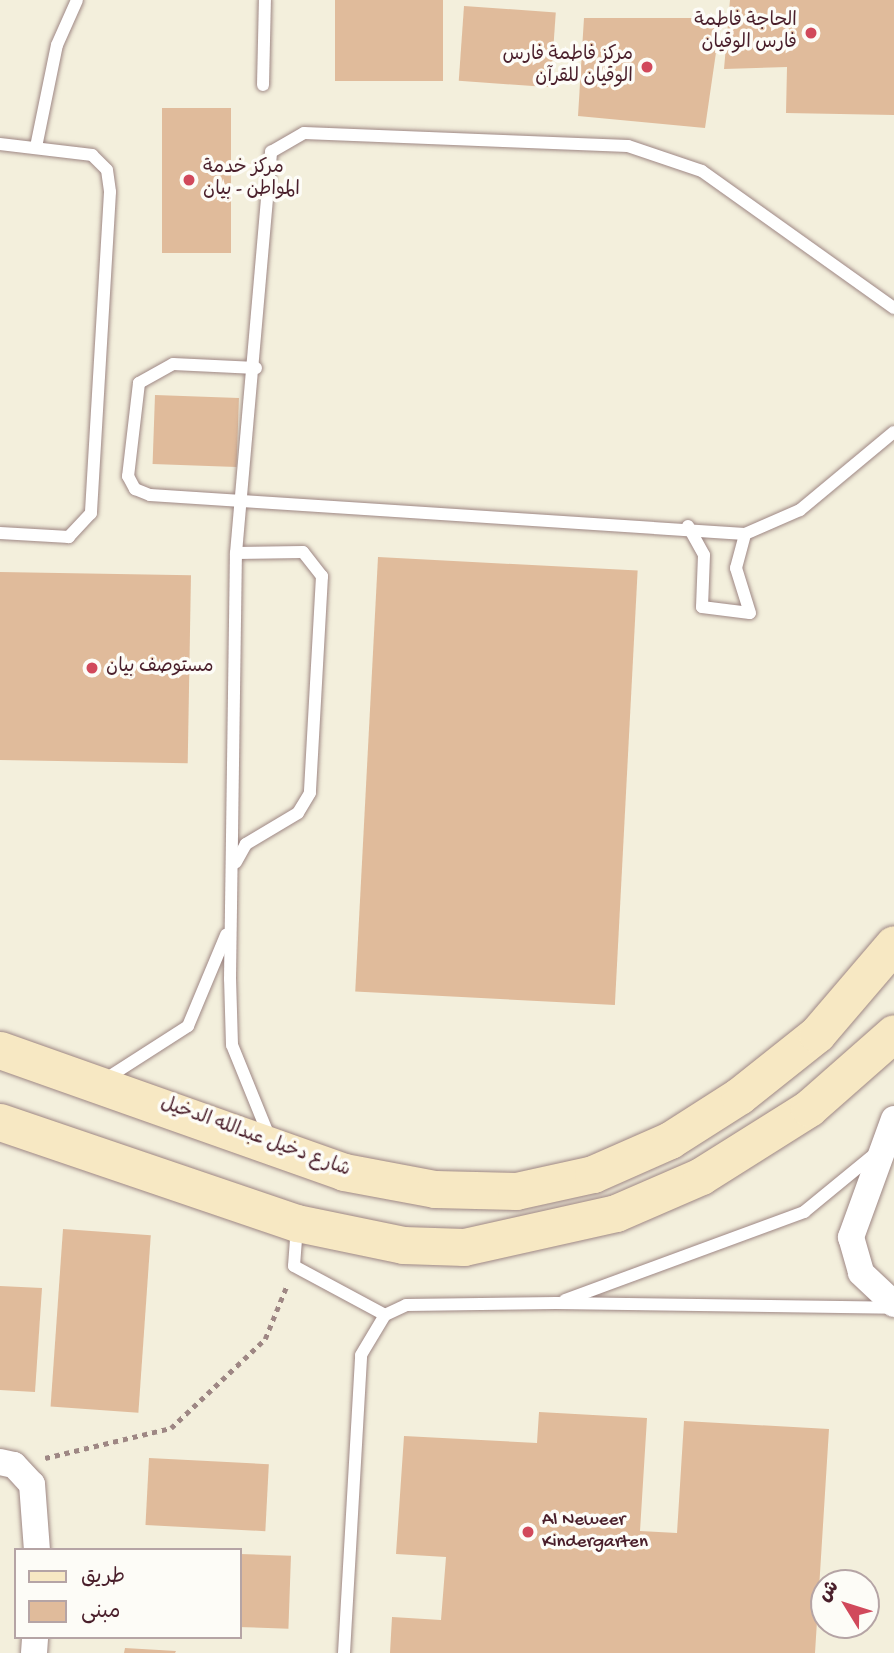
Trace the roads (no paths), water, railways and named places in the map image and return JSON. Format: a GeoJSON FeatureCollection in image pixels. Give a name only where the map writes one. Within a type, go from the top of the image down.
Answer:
{"type":"FeatureCollection","features":[{"type":"Feature","properties":{"kind":"street","name":"شارع دخيل عبدالله الدخيل"},"geometry":{"type":"LineString","coordinates":[[0,1050],[100,1082],[344,1172],[435,1189],[516,1191],[593,1174],[670,1140],[740,1096],[817,1034],[894,944]]}},
{"type":"Feature","properties":{"kind":"street"},"geometry":{"type":"LineString","coordinates":[[0,1122],[298,1223],[403,1245],[464,1247],[616,1213],[701,1176],[809,1108],[892,1042]]}},
{"type":"Feature","properties":{"kind":"street"},"geometry":{"type":"LineString","coordinates":[[894,1119],[851,1237],[861,1273],[894,1306]]}},
{"type":"Feature","properties":{"kind":"street"},"geometry":{"type":"LineString","coordinates":[[7,1463],[37,1497],[37,1548]]}},
{"type":"Feature","properties":{"kind":"lane"},"geometry":{"type":"LineString","coordinates":[[36,147],[57,45],[77,0]]}},
{"type":"Feature","properties":{"kind":"lane"},"geometry":{"type":"LineString","coordinates":[[262,85],[265,0]]}},
{"type":"Feature","properties":{"kind":"lane"},"geometry":{"type":"LineString","coordinates":[[275,1148],[232,1045],[236,553],[256,368],[271,152],[304,133],[628,146],[702,171],[894,308]]}},
{"type":"Feature","properties":{"kind":"lane"},"geometry":{"type":"LineString","coordinates":[[0,144],[92,155],[109,181],[92,501],[83,525],[69,537],[0,533]]}},
{"type":"Feature","properties":{"kind":"lane"},"geometry":{"type":"LineString","coordinates":[[256,368],[173,365],[139,383],[128,476],[135,489],[240,501],[688,526],[745,534],[800,510],[894,432]]}},
{"type":"Feature","properties":{"kind":"lane"},"geometry":{"type":"LineString","coordinates":[[688,526],[704,555],[702,607],[750,613],[736,568],[745,534]]}},
{"type":"Feature","properties":{"kind":"lane"},"geometry":{"type":"LineString","coordinates":[[234,866],[246,844],[298,813],[310,793],[322,576],[303,552],[236,553]]}},
{"type":"Feature","properties":{"kind":"lane"},"geometry":{"type":"LineString","coordinates":[[100,1082],[188,1026],[212,982],[232,918]]}},
{"type":"Feature","properties":{"kind":"lane"},"geometry":{"type":"LineString","coordinates":[[556,1303],[804,1212],[882,1147]]}},
{"type":"Feature","properties":{"kind":"lane"},"geometry":{"type":"LineString","coordinates":[[298,1223],[295,1266],[385,1315]]}},
{"type":"Feature","properties":{"kind":"lane"},"geometry":{"type":"LineString","coordinates":[[344,1653],[361,1355],[385,1315],[405,1305],[556,1303],[894,1306]]}},
{"type":"Feature","properties":{"kind":"place","name":"الحاجة فاطمة فارس الوقيان"},"geometry":{"type":"Point","coordinates":[811,33]}},
{"type":"Feature","properties":{"kind":"place","name":"مركز فاطمة فارس الوقيان للقرآن"},"geometry":{"type":"Point","coordinates":[647,67]}},
{"type":"Feature","properties":{"kind":"place","name":"مركز خدمة المواطن - بيان"},"geometry":{"type":"Point","coordinates":[189,180]}},
{"type":"Feature","properties":{"kind":"place","name":"مستوصف بيان"},"geometry":{"type":"Point","coordinates":[92,668]}},
{"type":"Feature","properties":{"kind":"place","name":"Al Neweer Kindergarten"},"geometry":{"type":"Point","coordinates":[528,1532]}}]}
